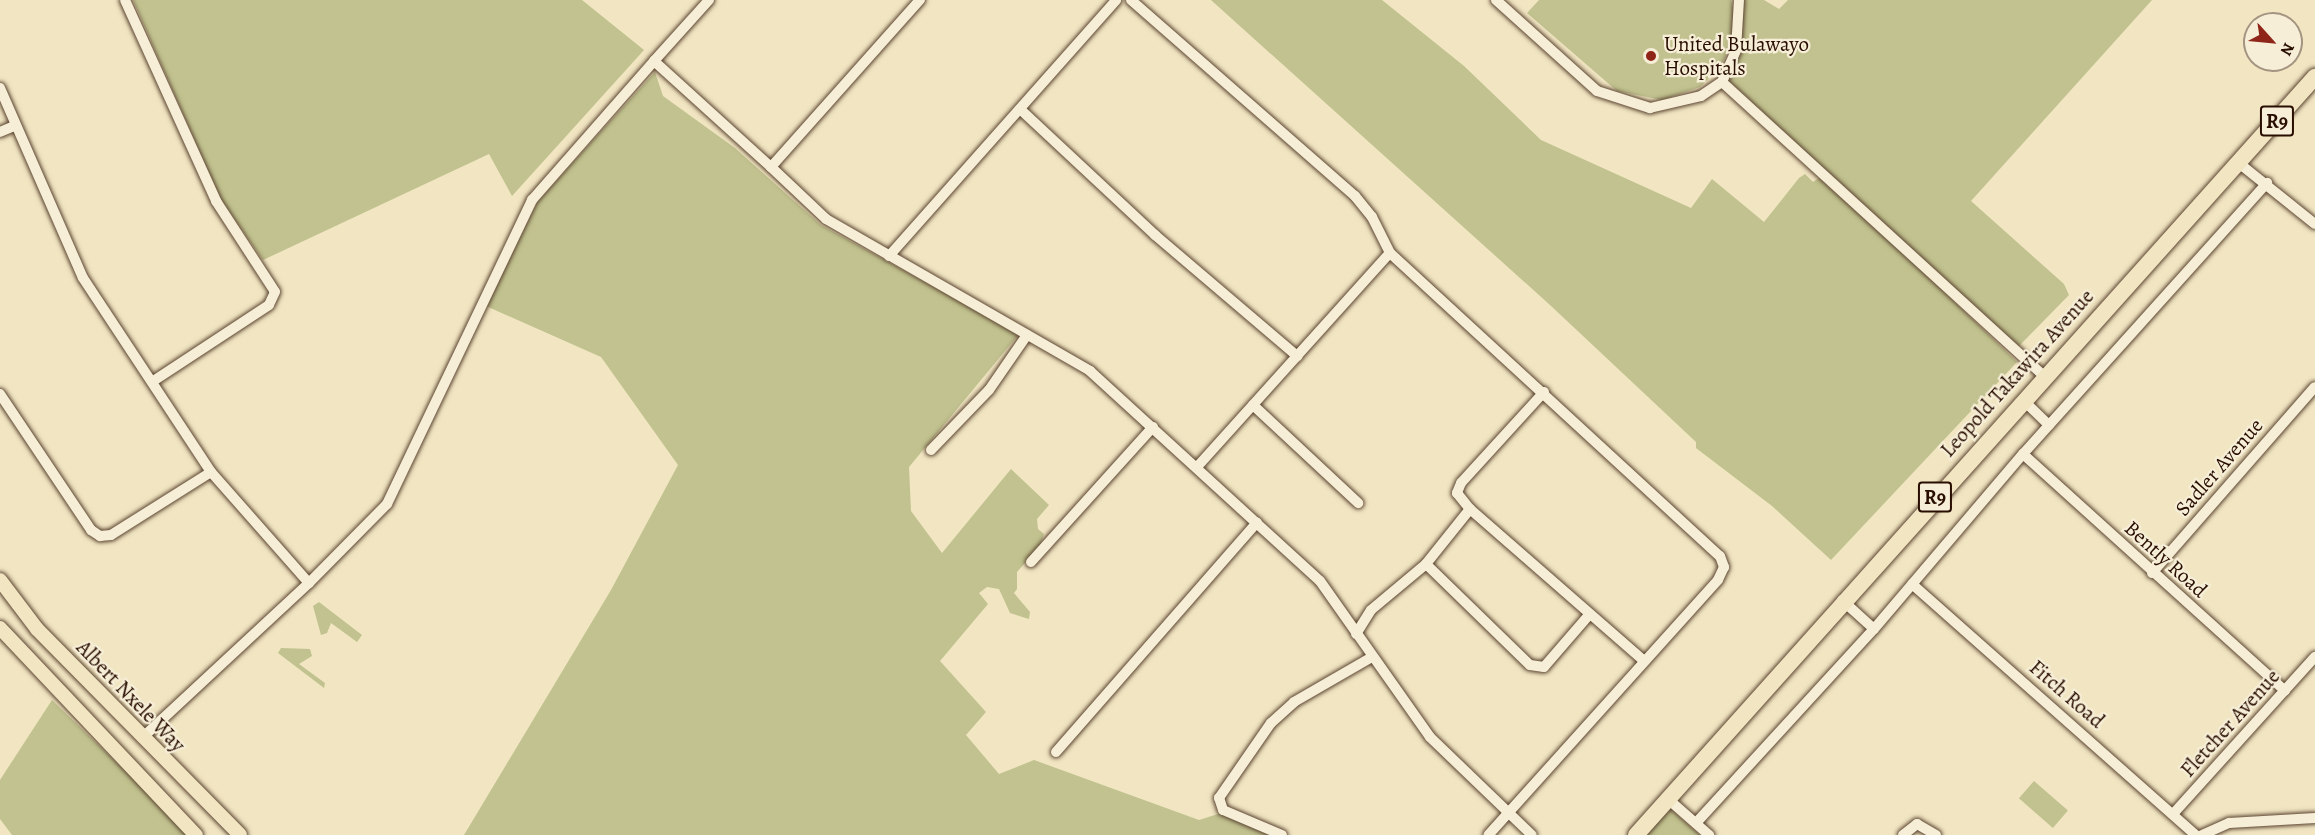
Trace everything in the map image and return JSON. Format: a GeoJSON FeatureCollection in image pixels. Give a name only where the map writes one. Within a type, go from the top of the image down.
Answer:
{"type":"FeatureCollection","features":[{"type":"Feature","properties":{"kind":"highway","name":"Leopold Takawira Avenue"},"geometry":{"type":"LineString","coordinates":[[1636,835],[1842,600],[2044,376],[2240,164],[2315,77]]}},
{"type":"Feature","properties":{"kind":"main road","name":"Albert Nxele Way"},"geometry":{"type":"LineString","coordinates":[[0,580],[37,629],[240,835]]}},
{"type":"Feature","properties":{"kind":"main road"},"geometry":{"type":"LineString","coordinates":[[0,628],[196,835]]}},
{"type":"Feature","properties":{"kind":"street"},"geometry":{"type":"LineString","coordinates":[[125,0],[216,201],[275,292],[269,305],[152,382]]}},
{"type":"Feature","properties":{"kind":"street"},"geometry":{"type":"LineString","coordinates":[[142,738],[376,518],[395,490],[532,200],[709,0]]}},
{"type":"Feature","properties":{"kind":"street"},"geometry":{"type":"LineString","coordinates":[[771,167],[920,0]]}},
{"type":"Feature","properties":{"kind":"street"},"geometry":{"type":"LineString","coordinates":[[889,256],[1116,0]]}},
{"type":"Feature","properties":{"kind":"street"},"geometry":{"type":"LineString","coordinates":[[1131,0],[1355,196],[1372,216],[1390,253],[1720,556],[1724,567],[1718,580],[1643,660],[1488,835]]}},
{"type":"Feature","properties":{"kind":"street"},"geometry":{"type":"LineString","coordinates":[[1496,0],[1597,91],[1650,108],[1701,96],[1722,82],[1736,51],[1739,0]]}},
{"type":"Feature","properties":{"kind":"street"},"geometry":{"type":"LineString","coordinates":[[654,61],[826,219],[1084,367],[1153,427],[1320,581],[1430,737],[1532,835]]}},
{"type":"Feature","properties":{"kind":"street"},"geometry":{"type":"LineString","coordinates":[[1722,82],[2044,376]]}},
{"type":"Feature","properties":{"kind":"street"},"geometry":{"type":"LineString","coordinates":[[0,88],[14,126],[83,278],[211,472],[309,583]]}},
{"type":"Feature","properties":{"kind":"street"},"geometry":{"type":"LineString","coordinates":[[1020,109],[1155,235],[1297,357]]}},
{"type":"Feature","properties":{"kind":"street"},"geometry":{"type":"LineString","coordinates":[[0,132],[14,126]]}},
{"type":"Feature","properties":{"kind":"street"},"geometry":{"type":"LineString","coordinates":[[2240,164],[2267,183],[2315,224]]}},
{"type":"Feature","properties":{"kind":"street"},"geometry":{"type":"LineString","coordinates":[[1696,823],[1874,628],[2023,454],[2267,183]]}},
{"type":"Feature","properties":{"kind":"street"},"geometry":{"type":"LineString","coordinates":[[1197,467],[1390,253]]}},
{"type":"Feature","properties":{"kind":"street"},"geometry":{"type":"LineString","coordinates":[[931,450],[989,390],[1027,335]]}},
{"type":"Feature","properties":{"kind":"street","name":"Sadler Avenue"},"geometry":{"type":"LineString","coordinates":[[2152,573],[2315,387]]}},
{"type":"Feature","properties":{"kind":"street"},"geometry":{"type":"LineString","coordinates":[[1544,392],[1461,483],[1457,493],[1470,509],[1643,660]]}},
{"type":"Feature","properties":{"kind":"street"},"geometry":{"type":"LineString","coordinates":[[0,394],[91,530],[100,536],[111,536],[211,472]]}},
{"type":"Feature","properties":{"kind":"street"},"geometry":{"type":"LineString","coordinates":[[2023,400],[2049,425]]}},
{"type":"Feature","properties":{"kind":"street"},"geometry":{"type":"LineString","coordinates":[[1253,405],[1358,503]]}},
{"type":"Feature","properties":{"kind":"street"},"geometry":{"type":"LineString","coordinates":[[1031,562],[1153,427]]}},
{"type":"Feature","properties":{"kind":"street","name":"Bently Road"},"geometry":{"type":"LineString","coordinates":[[2023,454],[2285,691]]}},
{"type":"Feature","properties":{"kind":"street"},"geometry":{"type":"LineString","coordinates":[[1356,634],[1371,610],[1426,564],[1470,509]]}},
{"type":"Feature","properties":{"kind":"street"},"geometry":{"type":"LineString","coordinates":[[1056,752],[1257,522]]}},
{"type":"Feature","properties":{"kind":"street"},"geometry":{"type":"LineString","coordinates":[[1426,564],[1535,668],[1544,667],[1589,615]]}},
{"type":"Feature","properties":{"kind":"street","name":"Fitch Road"},"geometry":{"type":"LineString","coordinates":[[1912,584],[2196,835]]}},
{"type":"Feature","properties":{"kind":"street"},"geometry":{"type":"LineString","coordinates":[[1842,600],[1874,628]]}},
{"type":"Feature","properties":{"kind":"street"},"geometry":{"type":"LineString","coordinates":[[1346,620],[1371,610]]}},
{"type":"Feature","properties":{"kind":"street"},"geometry":{"type":"LineString","coordinates":[[1282,835],[1223,810],[1219,798],[1271,723],[1294,702],[1372,657]]}},
{"type":"Feature","properties":{"kind":"street","name":"Fletcher Avenue"},"geometry":{"type":"LineString","coordinates":[[2173,814],[2285,691],[2313,664]]}},
{"type":"Feature","properties":{"kind":"street"},"geometry":{"type":"LineString","coordinates":[[1668,799],[1709,835]]}},
{"type":"Feature","properties":{"kind":"street"},"geometry":{"type":"LineString","coordinates":[[2202,835],[2229,823],[2315,818]]}},
{"type":"Feature","properties":{"kind":"street"},"geometry":{"type":"LineString","coordinates":[[1903,835],[1917,825],[1936,835]]}},
{"type":"Feature","properties":{"kind":"green space"},"geometry":{"type":"Polygon","coordinates":[[[133,0],[582,0],[644,50],[512,196],[489,154],[263,260],[220,198],[133,0]]]}},
{"type":"Feature","properties":{"kind":"green space"},"geometry":{"type":"Polygon","coordinates":[[[1211,0],[1382,0],[1464,66],[1541,140],[1691,208],[1712,179],[1764,222],[1799,178],[1805,174],[1813,182],[1819,178],[1864,215],[2017,362],[1831,560],[1772,506],[1696,448],[1696,442],[1550,305],[1211,0]]]}},
{"type":"Feature","properties":{"kind":"green space","name":"United Bulawayo Hospitals"},"geometry":{"type":"Polygon","coordinates":[[[1539,0],[1731,0],[1735,17],[1732,44],[1719,69],[1700,87],[1662,100],[1617,91],[1527,13],[1539,0]]]}},
{"type":"Feature","properties":{"kind":"green space"},"geometry":{"type":"Polygon","coordinates":[[[1742,0],[1764,0],[1779,9],[1788,0],[2152,0],[1971,201],[2064,284],[2069,295],[2016,349],[1726,78],[1739,52],[1742,0]]]}},
{"type":"Feature","properties":{"kind":"green space"},"geometry":{"type":"Polygon","coordinates":[[[655,72],[663,96],[735,148],[821,225],[1019,334],[909,467],[911,511],[942,553],[1011,469],[1049,505],[1037,519],[1038,529],[1044,534],[1040,546],[1017,572],[1017,589],[1014,593],[1030,612],[1029,619],[1010,613],[999,589],[987,587],[979,593],[988,604],[940,661],[986,712],[966,735],[999,774],[1034,760],[1199,820],[1221,813],[1277,835],[464,835],[611,590],[678,465],[601,357],[486,306],[538,201],[655,72]]]}},
{"type":"Feature","properties":{"kind":"green space"},"geometry":{"type":"Polygon","coordinates":[[[319,602],[362,635],[357,642],[331,623],[327,633],[321,635],[313,606],[319,602]]]}},
{"type":"Feature","properties":{"kind":"green space"},"geometry":{"type":"Polygon","coordinates":[[[281,648],[310,649],[312,656],[299,664],[325,683],[324,688],[278,653],[281,648]]]}},
{"type":"Feature","properties":{"kind":"green space"},"geometry":{"type":"Polygon","coordinates":[[[52,700],[191,835],[12,835],[0,819],[0,780],[52,700]]]}},
{"type":"Feature","properties":{"kind":"green space"},"geometry":{"type":"Polygon","coordinates":[[[2034,781],[2068,811],[2053,828],[2019,798],[2034,781]]]}},
{"type":"Feature","properties":{"kind":"green space"},"geometry":{"type":"Polygon","coordinates":[[[1668,807],[1700,835],[1642,835],[1668,807]]]}},
{"type":"Feature","properties":{"kind":"place","name":"United Bulawayo Hospitals"},"geometry":{"type":"Point","coordinates":[1651,56]}}]}
